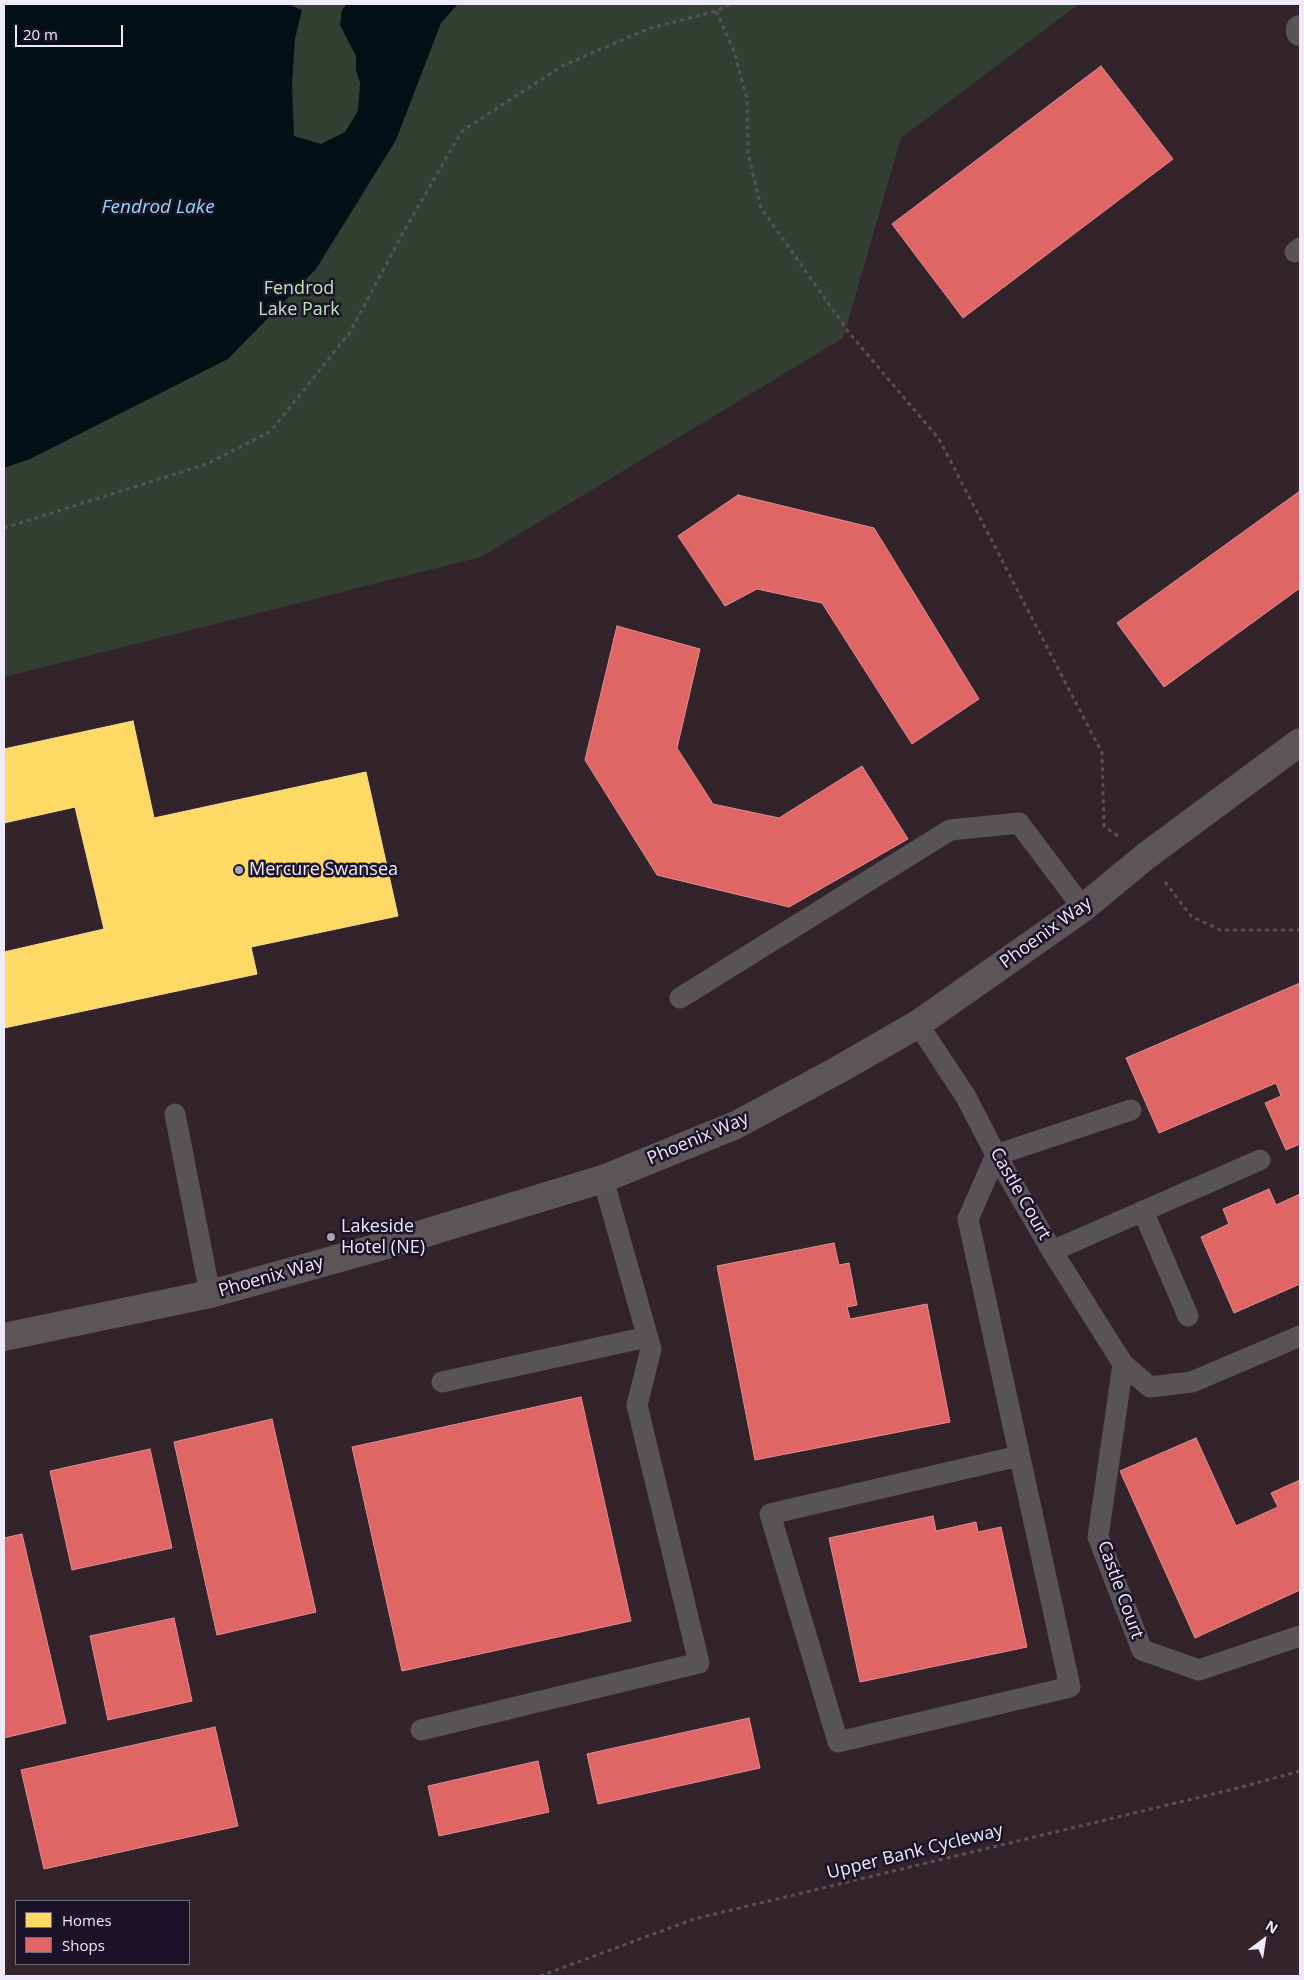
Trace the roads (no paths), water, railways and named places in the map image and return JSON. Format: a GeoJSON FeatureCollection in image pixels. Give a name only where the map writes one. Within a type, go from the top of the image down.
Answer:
{"type":"FeatureCollection","features":[{"type":"Feature","properties":{"kind":"street","name":"Phoenix Way"},"geometry":{"type":"LineString","coordinates":[[4,1337],[210,1294],[376,1248],[603,1179],[739,1123],[838,1070],[918,1024],[1083,908],[1146,856],[1300,742]]}},
{"type":"Feature","properties":{"kind":"lane"},"geometry":{"type":"LineString","coordinates":[[680,998],[950,830],[1019,823],[1083,908]]}},
{"type":"Feature","properties":{"kind":"lane","name":"Castle Court"},"geometry":{"type":"LineString","coordinates":[[918,1024],[966,1098],[996,1155],[1052,1251],[1123,1364],[1150,1387],[1192,1382],[1300,1336]]}},
{"type":"Feature","properties":{"kind":"lane"},"geometry":{"type":"LineString","coordinates":[[1019,1456],[770,1514],[838,1742],[1070,1687],[968,1219],[996,1155],[1131,1110]]}},
{"type":"Feature","properties":{"kind":"lane"},"geometry":{"type":"LineString","coordinates":[[175,1114],[210,1294]]}},
{"type":"Feature","properties":{"kind":"lane"},"geometry":{"type":"LineString","coordinates":[[1052,1251],[1260,1160]]}},
{"type":"Feature","properties":{"kind":"lane"},"geometry":{"type":"LineString","coordinates":[[421,1730],[699,1663],[637,1405],[651,1349],[603,1179]]}},
{"type":"Feature","properties":{"kind":"lane"},"geometry":{"type":"LineString","coordinates":[[1143,1211],[1188,1316]]}},
{"type":"Feature","properties":{"kind":"lane"},"geometry":{"type":"LineString","coordinates":[[442,1382],[647,1337]]}},
{"type":"Feature","properties":{"kind":"lane","name":"Castle Court"},"geometry":{"type":"LineString","coordinates":[[1123,1364],[1098,1537],[1142,1650],[1199,1670],[1300,1636]]}},
{"type":"Feature","properties":{"kind":"water","name":"Fendrod Lake"},"geometry":{"type":"Polygon","coordinates":[[[4,4],[288,4],[302,10],[295,39],[292,85],[294,136],[321,144],[345,132],[358,111],[360,83],[356,70],[356,56],[340,25],[342,10],[347,4],[458,4],[441,23],[396,140],[316,269],[228,359],[30,459],[4,468],[4,4]]]}},
{"type":"Feature","properties":{"kind":"place","name":"Mercure Swansea"},"geometry":{"type":"Point","coordinates":[239,870]}},
{"type":"Feature","properties":{"kind":"place","name":"Lakeside Hotel (NE)"},"geometry":{"type":"Point","coordinates":[331,1237]}},
{"type":"Feature","properties":{"kind":"park label","name":"Fendrod Lake Park"},"geometry":{"type":"Point","coordinates":[299,299]}}]}
